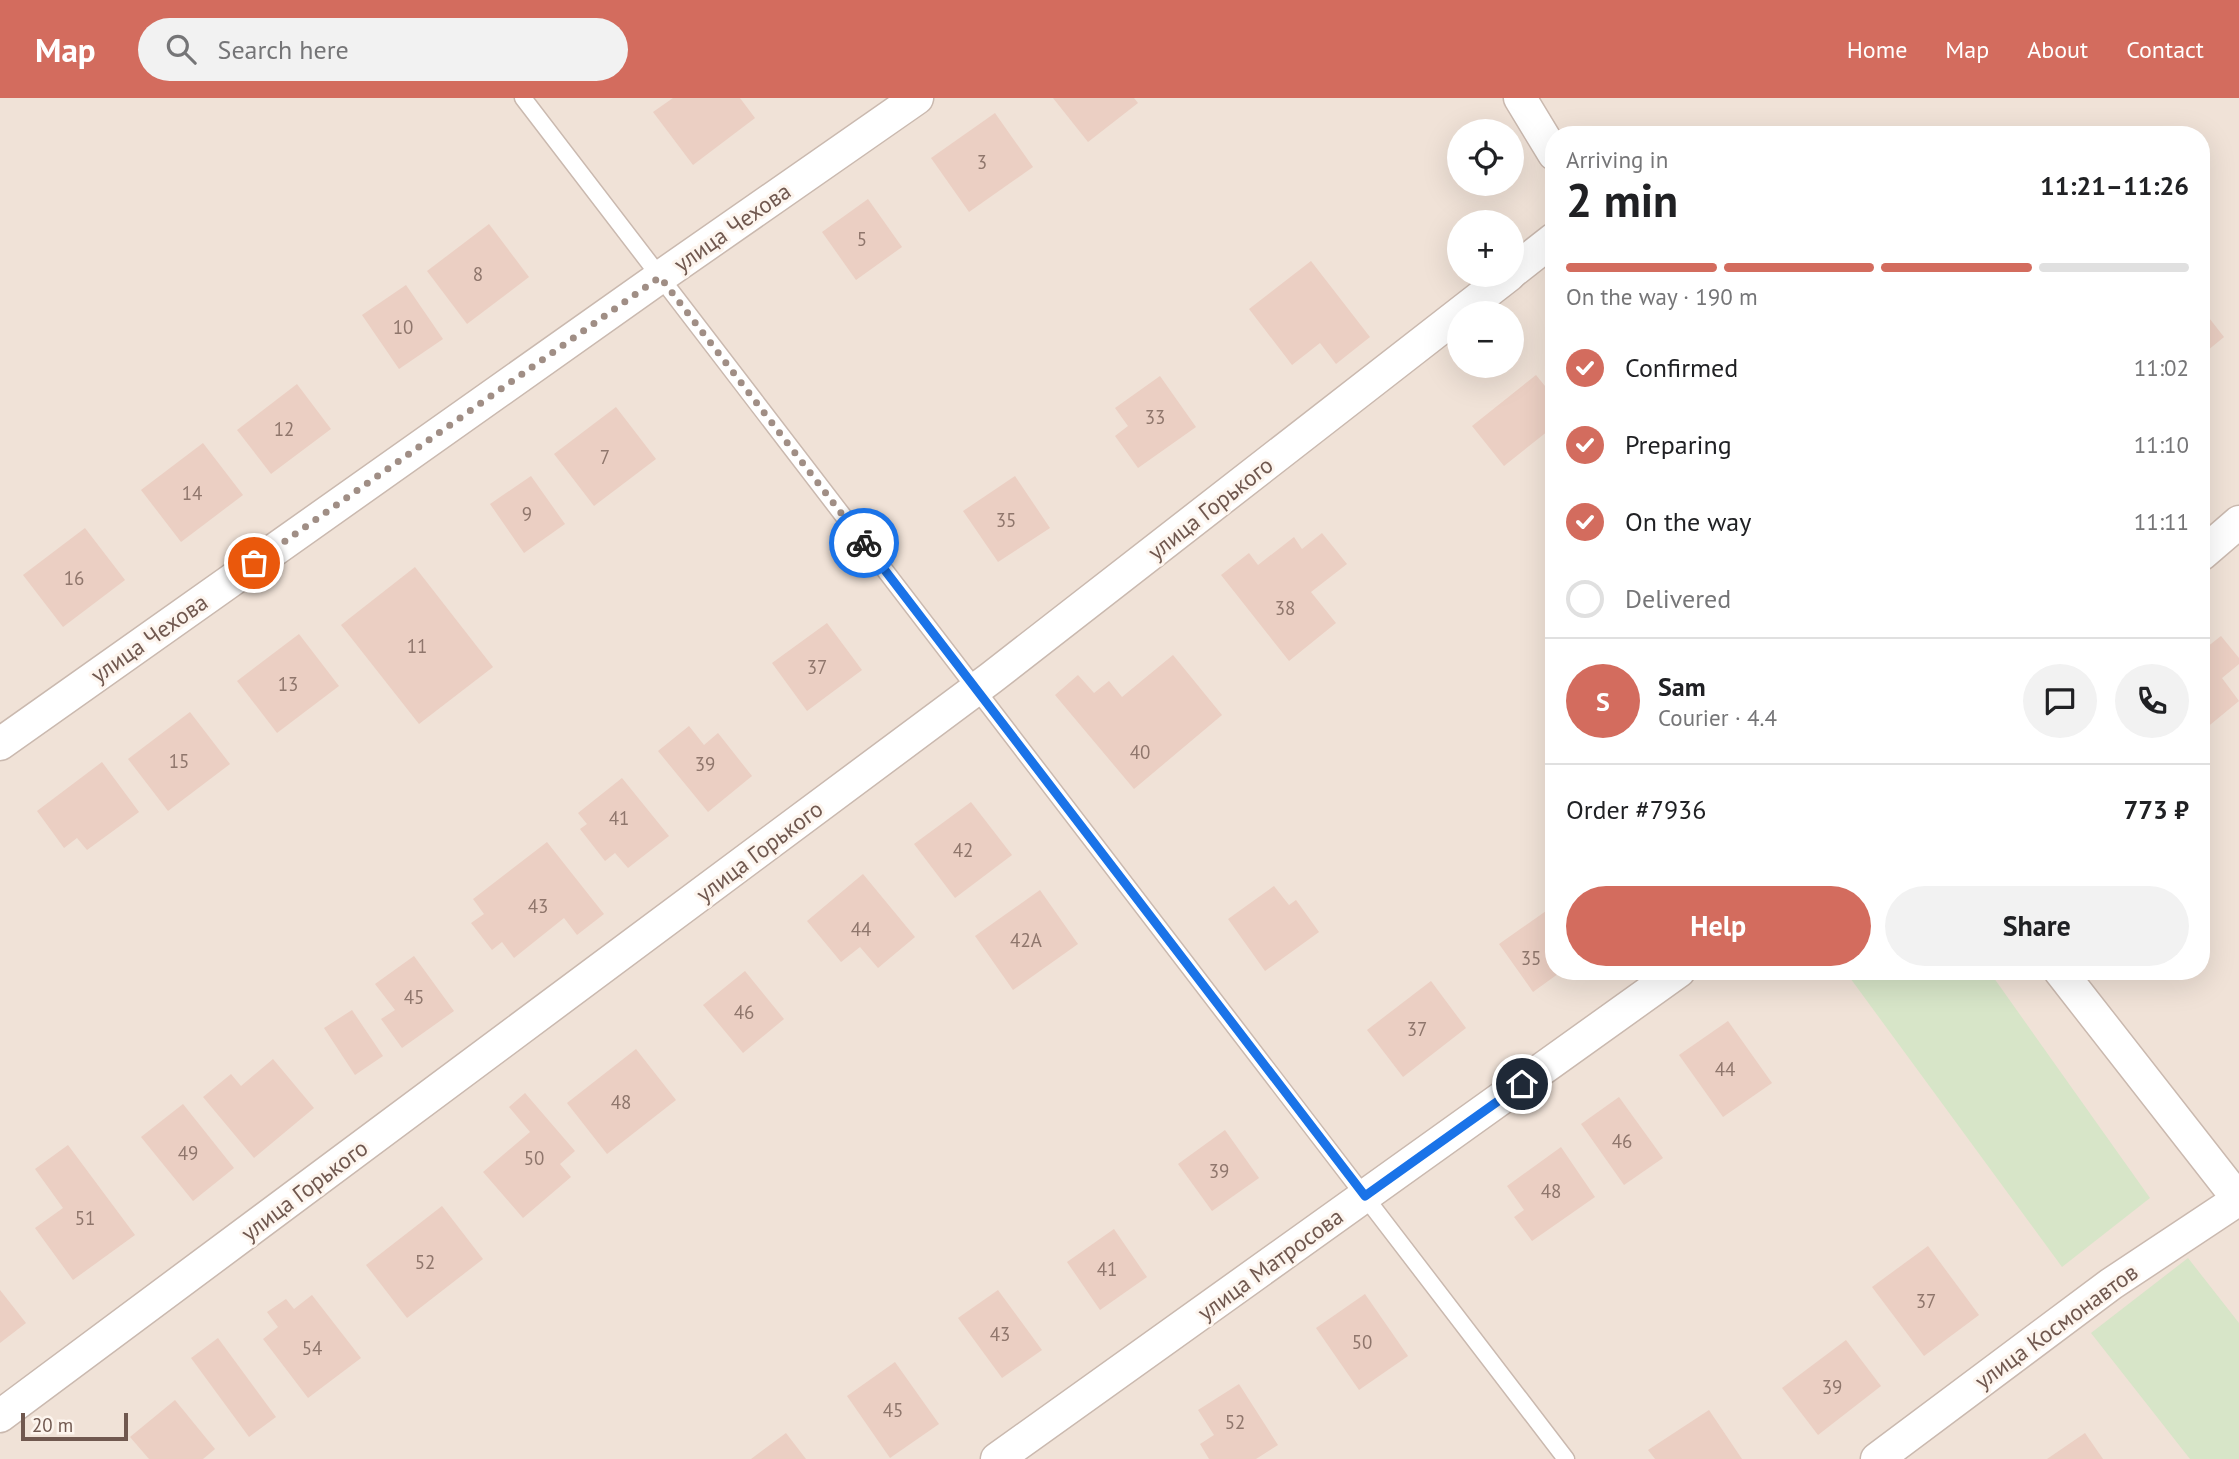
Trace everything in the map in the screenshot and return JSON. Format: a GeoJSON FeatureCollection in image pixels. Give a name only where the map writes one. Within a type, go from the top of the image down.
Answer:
{"type":"FeatureCollection","features":[{"type":"Feature","properties":{"kind":"street","name":"улица Чехова"},"geometry":{"type":"LineString","coordinates":[[0,744],[917,98]]}},
{"type":"Feature","properties":{"kind":"street"},"geometry":{"type":"LineString","coordinates":[[1520,98],[1545,139]]}},
{"type":"Feature","properties":{"kind":"street","name":"улица Горького"},"geometry":{"type":"LineString","coordinates":[[1524,262],[1545,246]]}},
{"type":"Feature","properties":{"kind":"street","name":"улица Горького"},"geometry":{"type":"LineString","coordinates":[[0,1416],[976,689],[1492,287]]}},
{"type":"Feature","properties":{"kind":"street"},"geometry":{"type":"LineString","coordinates":[[2210,547],[2239,522]]}},
{"type":"Feature","properties":{"kind":"street","name":"улица Матросова"},"geometry":{"type":"LineString","coordinates":[[998,1459],[1666,980]]}},
{"type":"Feature","properties":{"kind":"street"},"geometry":{"type":"LineString","coordinates":[[2067,980],[2239,1199]]}},
{"type":"Feature","properties":{"kind":"street","name":"улица Космонавтов"},"geometry":{"type":"LineString","coordinates":[[1877,1459],[2111,1284],[2239,1199]]}},
{"type":"Feature","properties":{"kind":"lane"},"geometry":{"type":"LineString","coordinates":[[523,98],[1566,1459]]}},
{"type":"Feature","properties":{"kind":"shaded area"},"geometry":{"type":"Polygon","coordinates":[[[0,98],[2239,98],[2239,1459],[0,1459],[0,98]]]}},
{"type":"Feature","properties":{"kind":"green space"},"geometry":{"type":"Polygon","coordinates":[[[1852,980],[1995,980],[2150,1198],[2062,1267],[1852,980]]]}},
{"type":"Feature","properties":{"kind":"green space"},"geometry":{"type":"Polygon","coordinates":[[[2188,1258],[2239,1323],[2239,1459],[2190,1459],[2091,1333],[2188,1258]]]}},
{"type":"Feature","properties":{"kind":"building"},"geometry":{"type":"Polygon","coordinates":[[[673,98],[740,98],[755,118],[693,165],[653,112],[673,98]]]}},
{"type":"Feature","properties":{"kind":"building"},"geometry":{"type":"Polygon","coordinates":[[[1053,98],[1134,98],[1138,103],[1088,142],[1053,98]]]}},
{"type":"Feature","properties":{"kind":"building"},"geometry":{"type":"Polygon","coordinates":[[[995,113],[1033,167],[969,212],[931,158],[995,113]]]}},
{"type":"Feature","properties":{"kind":"building"},"geometry":{"type":"Polygon","coordinates":[[[868,199],[902,247],[856,280],[822,232],[868,199]]]}},
{"type":"Feature","properties":{"kind":"building"},"geometry":{"type":"Polygon","coordinates":[[[489,224],[529,277],[467,324],[427,271],[489,224]]]}},
{"type":"Feature","properties":{"kind":"building"},"geometry":{"type":"Polygon","coordinates":[[[1311,261],[1370,337],[1336,364],[1320,343],[1292,365],[1249,309],[1311,261]]]}},
{"type":"Feature","properties":{"kind":"building"},"geometry":{"type":"Polygon","coordinates":[[[406,285],[443,339],[399,369],[362,315],[406,285]]]}},
{"type":"Feature","properties":{"kind":"building"},"geometry":{"type":"Polygon","coordinates":[[[2210,319],[2224,337],[2210,348],[2210,319]]]}},
{"type":"Feature","properties":{"kind":"building"},"geometry":{"type":"Polygon","coordinates":[[[1536,375],[1545,386],[1545,433],[1504,466],[1472,426],[1536,375]]]}},
{"type":"Feature","properties":{"kind":"building"},"geometry":{"type":"Polygon","coordinates":[[[1160,376],[1196,427],[1138,468],[1115,436],[1128,426],[1115,408],[1160,376]]]}},
{"type":"Feature","properties":{"kind":"building"},"geometry":{"type":"Polygon","coordinates":[[[297,384],[331,429],[271,474],[237,430],[297,384]]]}},
{"type":"Feature","properties":{"kind":"building"},"geometry":{"type":"Polygon","coordinates":[[[616,407],[656,459],[594,506],[554,454],[616,407]]]}},
{"type":"Feature","properties":{"kind":"building"},"geometry":{"type":"Polygon","coordinates":[[[203,443],[243,495],[181,542],[141,490],[203,443]]]}},
{"type":"Feature","properties":{"kind":"building"},"geometry":{"type":"Polygon","coordinates":[[[531,476],[565,524],[524,553],[490,504],[531,476]]]}},
{"type":"Feature","properties":{"kind":"building"},"geometry":{"type":"Polygon","coordinates":[[[1015,476],[1050,528],[998,562],[963,511],[1015,476]]]}},
{"type":"Feature","properties":{"kind":"building"},"geometry":{"type":"Polygon","coordinates":[[[85,528],[125,580],[63,627],[23,575],[85,528]]]}},
{"type":"Feature","properties":{"kind":"building"},"geometry":{"type":"Polygon","coordinates":[[[1322,533],[1347,564],[1311,592],[1336,623],[1289,661],[1221,575],[1249,553],[1258,565],[1294,537],[1302,549],[1322,533]]]}},
{"type":"Feature","properties":{"kind":"building"},"geometry":{"type":"Polygon","coordinates":[[[415,567],[493,667],[419,724],[341,625],[415,567]]]}},
{"type":"Feature","properties":{"kind":"building"},"geometry":{"type":"Polygon","coordinates":[[[827,623],[862,670],[807,711],[772,663],[827,623]]]}},
{"type":"Feature","properties":{"kind":"building"},"geometry":{"type":"Polygon","coordinates":[[[299,634],[339,686],[277,733],[237,681],[299,634]]]}},
{"type":"Feature","properties":{"kind":"building"},"geometry":{"type":"Polygon","coordinates":[[[2221,636],[2239,658],[2239,664],[2222,678],[2239,701],[2210,725],[2210,645],[2221,636]]]}},
{"type":"Feature","properties":{"kind":"building"},"geometry":{"type":"Polygon","coordinates":[[[1173,655],[1222,715],[1134,789],[1055,695],[1078,675],[1094,693],[1109,681],[1122,697],[1173,655]]]}},
{"type":"Feature","properties":{"kind":"building"},"geometry":{"type":"Polygon","coordinates":[[[190,712],[230,764],[168,811],[128,759],[190,712]]]}},
{"type":"Feature","properties":{"kind":"building"},"geometry":{"type":"Polygon","coordinates":[[[689,726],[704,745],[718,733],[752,776],[708,812],[658,751],[689,726]]]}},
{"type":"Feature","properties":{"kind":"building"},"geometry":{"type":"Polygon","coordinates":[[[102,762],[139,812],[87,850],[77,838],[64,848],[37,811],[102,762]]]}},
{"type":"Feature","properties":{"kind":"building"},"geometry":{"type":"Polygon","coordinates":[[[622,778],[669,836],[628,868],[615,853],[605,861],[580,829],[587,824],[578,813],[622,778]]]}},
{"type":"Feature","properties":{"kind":"building"},"geometry":{"type":"Polygon","coordinates":[[[971,802],[1012,855],[955,898],[914,844],[971,802]]]}},
{"type":"Feature","properties":{"kind":"building"},"geometry":{"type":"Polygon","coordinates":[[[547,842],[604,914],[577,935],[564,918],[514,958],[502,942],[492,950],[471,923],[484,914],[473,899],[547,842]]]}},
{"type":"Feature","properties":{"kind":"building"},"geometry":{"type":"Polygon","coordinates":[[[863,874],[915,937],[878,968],[860,947],[841,962],[807,921],[863,874]]]}},
{"type":"Feature","properties":{"kind":"building"},"geometry":{"type":"Polygon","coordinates":[[[1274,886],[1289,905],[1296,900],[1319,932],[1265,971],[1228,919],[1274,886]]]}},
{"type":"Feature","properties":{"kind":"building"},"geometry":{"type":"Polygon","coordinates":[[[1040,890],[1078,944],[1013,990],[975,936],[1040,890]]]}},
{"type":"Feature","properties":{"kind":"building"},"geometry":{"type":"Polygon","coordinates":[[[1545,912],[1545,980],[1550,980],[1533,992],[1499,944],[1545,912]]]}},
{"type":"Feature","properties":{"kind":"building"},"geometry":{"type":"Polygon","coordinates":[[[414,956],[454,1011],[402,1048],[381,1019],[395,1010],[375,984],[414,956]]]}},
{"type":"Feature","properties":{"kind":"building"},"geometry":{"type":"Polygon","coordinates":[[[745,971],[784,1019],[743,1053],[703,1005],[745,971]]]}},
{"type":"Feature","properties":{"kind":"building"},"geometry":{"type":"Polygon","coordinates":[[[1431,981],[1466,1028],[1403,1077],[1367,1030],[1431,981]]]}},
{"type":"Feature","properties":{"kind":"building"},"geometry":{"type":"Polygon","coordinates":[[[352,1010],[383,1056],[355,1075],[324,1028],[352,1010]]]}},
{"type":"Feature","properties":{"kind":"building"},"geometry":{"type":"Polygon","coordinates":[[[1728,1021],[1772,1083],[1723,1117],[1679,1055],[1728,1021]]]}},
{"type":"Feature","properties":{"kind":"building"},"geometry":{"type":"Polygon","coordinates":[[[636,1049],[676,1100],[607,1154],[567,1103],[636,1049]]]}},
{"type":"Feature","properties":{"kind":"building"},"geometry":{"type":"Polygon","coordinates":[[[273,1059],[314,1108],[254,1158],[203,1097],[231,1074],[241,1086],[273,1059]]]}},
{"type":"Feature","properties":{"kind":"building"},"geometry":{"type":"Polygon","coordinates":[[[525,1093],[575,1151],[560,1164],[571,1177],[523,1218],[483,1172],[530,1132],[509,1107],[525,1093]]]}},
{"type":"Feature","properties":{"kind":"building"},"geometry":{"type":"Polygon","coordinates":[[[1619,1097],[1663,1158],[1624,1185],[1581,1124],[1619,1097]]]}},
{"type":"Feature","properties":{"kind":"building"},"geometry":{"type":"Polygon","coordinates":[[[183,1104],[234,1168],[193,1201],[141,1137],[183,1104]]]}},
{"type":"Feature","properties":{"kind":"building"},"geometry":{"type":"Polygon","coordinates":[[[1225,1130],[1259,1178],[1212,1211],[1178,1164],[1225,1130]]]}},
{"type":"Feature","properties":{"kind":"building"},"geometry":{"type":"Polygon","coordinates":[[[68,1145],[135,1235],[73,1280],[35,1228],[63,1208],[35,1169],[68,1145]]]}},
{"type":"Feature","properties":{"kind":"building"},"geometry":{"type":"Polygon","coordinates":[[[1561,1147],[1595,1197],[1532,1241],[1514,1217],[1524,1210],[1507,1186],[1561,1147]]]}},
{"type":"Feature","properties":{"kind":"building"},"geometry":{"type":"Polygon","coordinates":[[[442,1206],[483,1259],[407,1318],[366,1265],[442,1206]]]}},
{"type":"Feature","properties":{"kind":"building"},"geometry":{"type":"Polygon","coordinates":[[[1114,1229],[1147,1277],[1100,1310],[1067,1262],[1114,1229]]]}},
{"type":"Feature","properties":{"kind":"building"},"geometry":{"type":"Polygon","coordinates":[[[1928,1246],[1979,1315],[1924,1356],[1872,1287],[1928,1246]]]}},
{"type":"Feature","properties":{"kind":"building"},"geometry":{"type":"Polygon","coordinates":[[[0,1290],[26,1323],[0,1343],[0,1290]]]}},
{"type":"Feature","properties":{"kind":"building"},"geometry":{"type":"Polygon","coordinates":[[[998,1290],[1042,1350],[1002,1378],[958,1318],[998,1290]]]}},
{"type":"Feature","properties":{"kind":"building"},"geometry":{"type":"Polygon","coordinates":[[[1365,1294],[1408,1356],[1359,1390],[1316,1328],[1365,1294]]]}},
{"type":"Feature","properties":{"kind":"building"},"geometry":{"type":"Polygon","coordinates":[[[312,1295],[361,1358],[308,1398],[263,1339],[278,1327],[267,1312],[286,1299],[294,1309],[312,1295]]]}},
{"type":"Feature","properties":{"kind":"building"},"geometry":{"type":"Polygon","coordinates":[[[218,1338],[276,1417],[249,1437],[191,1358],[218,1338]]]}},
{"type":"Feature","properties":{"kind":"building"},"geometry":{"type":"Polygon","coordinates":[[[1846,1340],[1881,1386],[1818,1435],[1782,1388],[1846,1340]]]}},
{"type":"Feature","properties":{"kind":"building"},"geometry":{"type":"Polygon","coordinates":[[[895,1362],[939,1424],[890,1458],[847,1396],[895,1362]]]}},
{"type":"Feature","properties":{"kind":"building"},"geometry":{"type":"Polygon","coordinates":[[[1239,1384],[1278,1445],[1256,1459],[1209,1459],[1200,1444],[1214,1435],[1198,1410],[1239,1384]]]}},
{"type":"Feature","properties":{"kind":"building"},"geometry":{"type":"Polygon","coordinates":[[[175,1400],[215,1449],[203,1459],[149,1459],[130,1437],[175,1400]]]}},
{"type":"Feature","properties":{"kind":"building"},"geometry":{"type":"Polygon","coordinates":[[[1709,1410],[1742,1459],[1655,1459],[1648,1450],[1709,1410]]]}},
{"type":"Feature","properties":{"kind":"building"},"geometry":{"type":"Polygon","coordinates":[[[786,1433],[806,1459],[751,1459],[786,1433]]]}},
{"type":"Feature","properties":{"kind":"building"},"geometry":{"type":"Polygon","coordinates":[[[2085,1433],[2103,1459],[2047,1459],[2085,1433]]]}},
{"type":"Feature","properties":{"kind":"way so far"},"geometry":{"type":"LineString","coordinates":[[254,563],[660,277],[864,543]]}},
{"type":"Feature","properties":{"kind":"route"},"geometry":{"type":"LineString","coordinates":[[864,543],[1365,1196],[1522,1084]]}}]}
